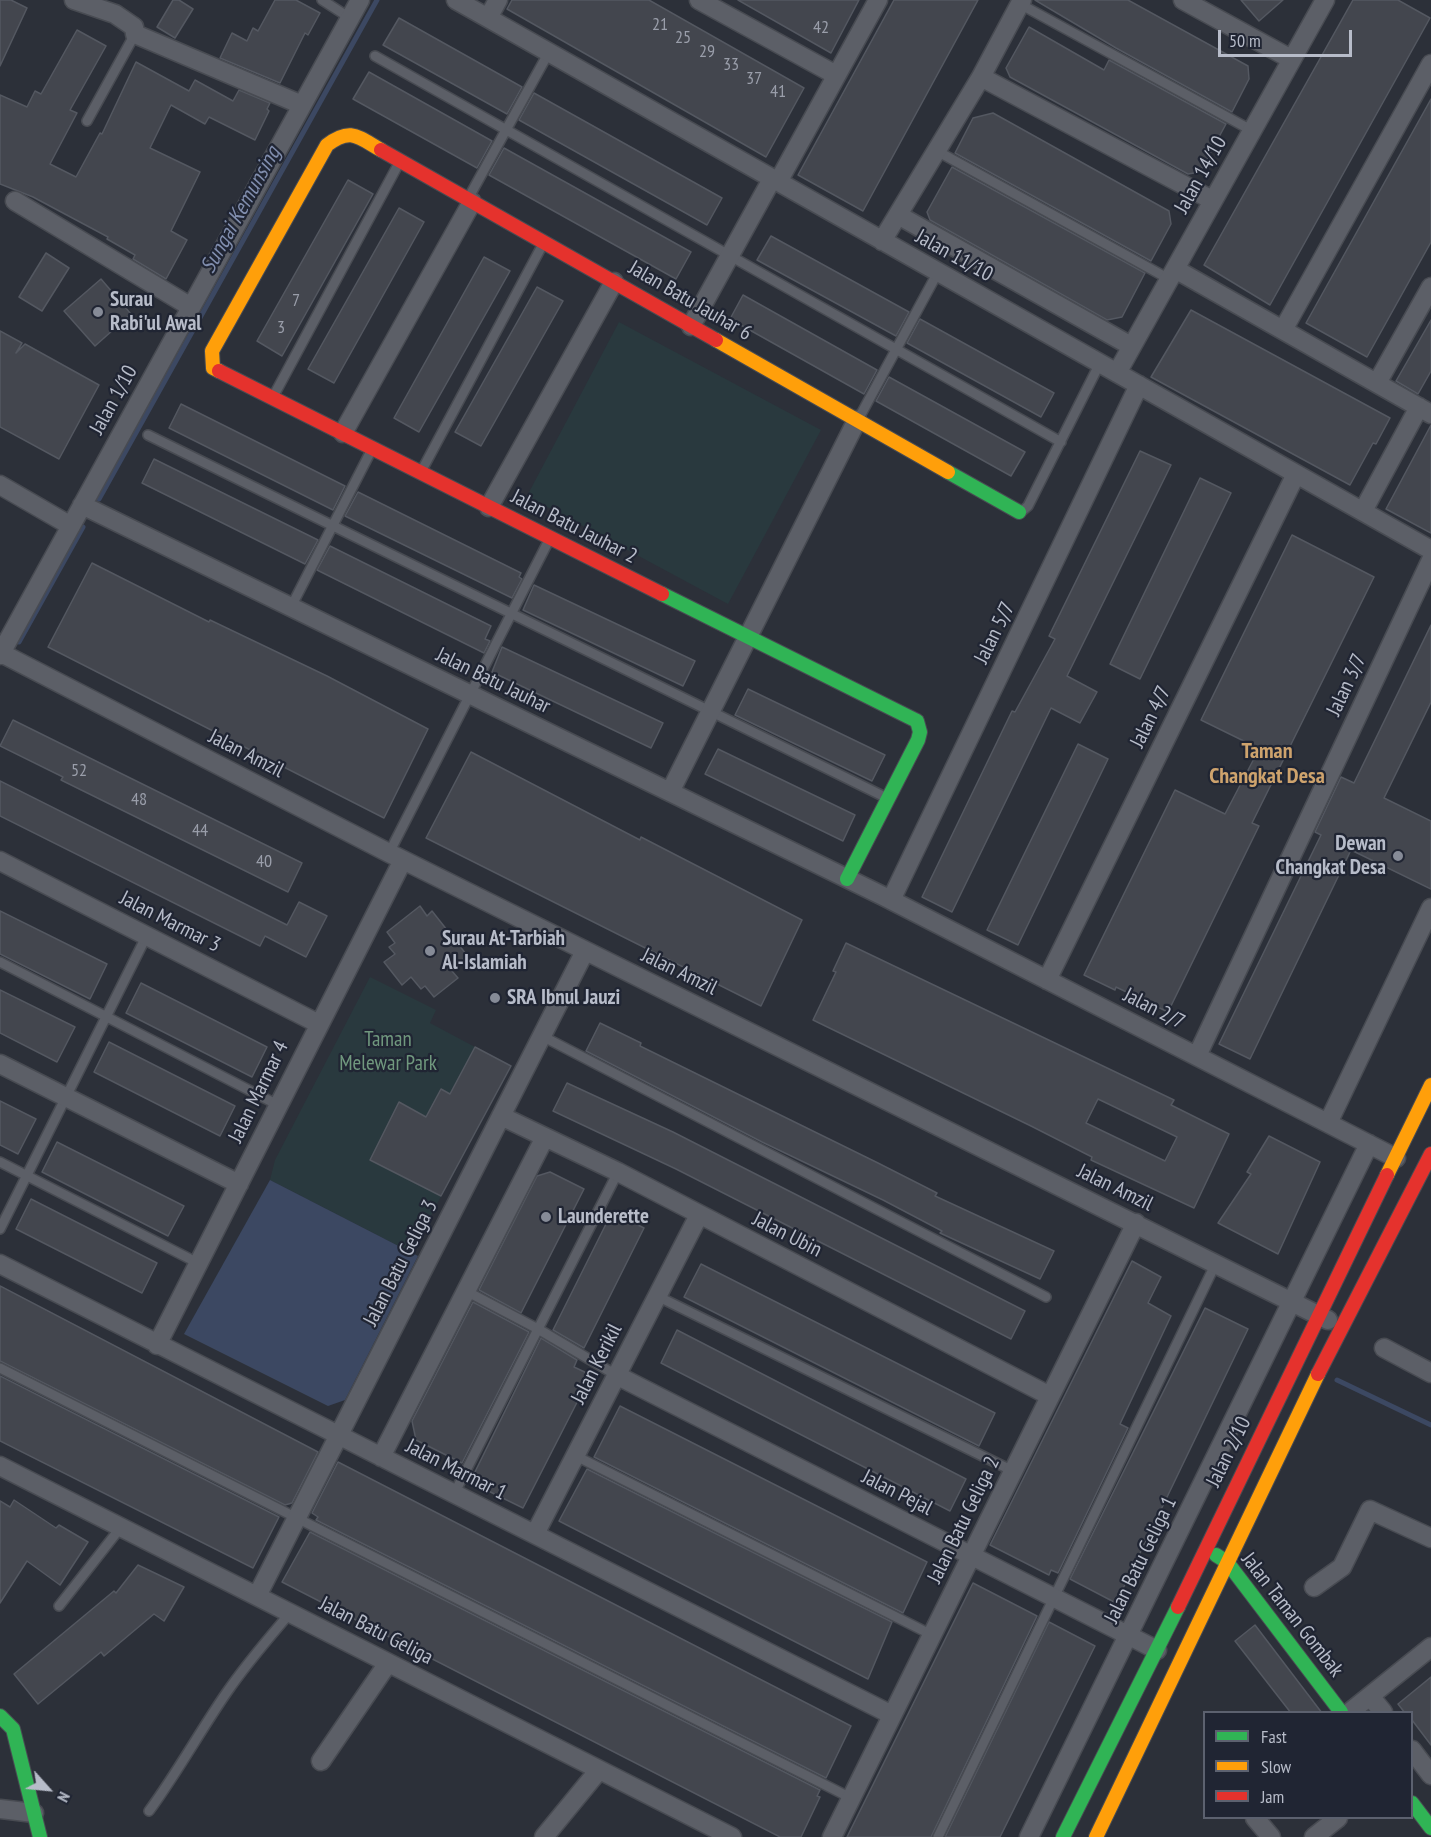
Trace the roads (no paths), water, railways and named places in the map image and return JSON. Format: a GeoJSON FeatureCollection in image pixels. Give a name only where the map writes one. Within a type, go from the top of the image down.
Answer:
{"type":"FeatureCollection","features":[{"type":"Feature","properties":{"kind":"street"},"geometry":{"type":"LineString","coordinates":[[74,0],[115,14],[134,27],[135,34],[302,105]]}},
{"type":"Feature","properties":{"kind":"street","name":"Jalan 1/10"},"geometry":{"type":"LineString","coordinates":[[0,654],[360,0]]}},
{"type":"Feature","properties":{"kind":"street","name":"Jalan 11/10"},"geometry":{"type":"LineString","coordinates":[[456,0],[1431,550]]}},
{"type":"Feature","properties":{"kind":"street"},"geometry":{"type":"LineString","coordinates":[[488,18],[498,0]]}},
{"type":"Feature","properties":{"kind":"street"},"geometry":{"type":"LineString","coordinates":[[699,0],[836,75]]}},
{"type":"Feature","properties":{"kind":"street"},"geometry":{"type":"LineString","coordinates":[[691,326],[878,0]]}},
{"type":"Feature","properties":{"kind":"street"},"geometry":{"type":"LineString","coordinates":[[1183,0],[1291,59]]}},
{"type":"Feature","properties":{"kind":"street","name":"Jalan 14/10"},"geometry":{"type":"LineString","coordinates":[[1117,373],[1325,0]]}},
{"type":"Feature","properties":{"kind":"street"},"geometry":{"type":"LineString","coordinates":[[882,241],[981,77],[1021,2]]}},
{"type":"Feature","properties":{"kind":"street"},"geometry":{"type":"LineString","coordinates":[[1283,330],[1431,64]]}},
{"type":"Feature","properties":{"kind":"street"},"geometry":{"type":"LineString","coordinates":[[981,77],[1212,200]]}},
{"type":"Feature","properties":{"kind":"street","name":"Jalan Batu Jauhar 6"},"geometry":{"type":"LineString","coordinates":[[213,368],[212,351],[327,145],[339,136],[353,134],[1019,512]]}},
{"type":"Feature","properties":{"kind":"street"},"geometry":{"type":"LineString","coordinates":[[15,201],[191,308]]}},
{"type":"Feature","properties":{"kind":"street"},"geometry":{"type":"LineString","coordinates":[[343,433],[470,201]]}},
{"type":"Feature","properties":{"kind":"street"},"geometry":{"type":"LineString","coordinates":[[898,215],[1131,346]]}},
{"type":"Feature","properties":{"kind":"street"},"geometry":{"type":"LineString","coordinates":[[1172,274],[1283,330],[1425,410],[1363,511]]}},
{"type":"Feature","properties":{"kind":"street"},"geometry":{"type":"LineString","coordinates":[[489,507],[614,282]]}},
{"type":"Feature","properties":{"kind":"street"},"geometry":{"type":"LineString","coordinates":[[1377,383],[1431,287]]}},
{"type":"Feature","properties":{"kind":"street","name":"Jalan Batu Jauhar 2"},"geometry":{"type":"LineString","coordinates":[[213,368],[917,721],[920,732],[918,740],[890,799]]}},
{"type":"Feature","properties":{"kind":"street","name":"Jalan 5/7"},"geometry":{"type":"LineString","coordinates":[[887,898],[1139,385]]}},
{"type":"Feature","properties":{"kind":"street"},"geometry":{"type":"LineString","coordinates":[[670,792],[857,420]]}},
{"type":"Feature","properties":{"kind":"street","name":"Jalan 4/7"},"geometry":{"type":"LineString","coordinates":[[1047,980],[1296,474]]}},
{"type":"Feature","properties":{"kind":"street"},"geometry":{"type":"LineString","coordinates":[[0,485],[71,526]]}},
{"type":"Feature","properties":{"kind":"street","name":"Jalan Batu Jauhar"},"geometry":{"type":"LineString","coordinates":[[82,506],[887,898]]}},
{"type":"Feature","properties":{"kind":"street","name":"Jalan 3/7"},"geometry":{"type":"LineString","coordinates":[[1197,1056],[1431,560]]}},
{"type":"Feature","properties":{"kind":"street","name":"Jalan Amzil"},"geometry":{"type":"LineString","coordinates":[[0,654],[585,951],[1341,1326]]}},
{"type":"Feature","properties":{"kind":"street"},"geometry":{"type":"LineString","coordinates":[[847,879],[890,799]]}},
{"type":"Feature","properties":{"kind":"street","name":"Jalan Marmar 4"},"geometry":{"type":"LineString","coordinates":[[157,1345],[319,1024],[396,856]]}},
{"type":"Feature","properties":{"kind":"street","name":"Jalan Marmar 3"},"geometry":{"type":"LineString","coordinates":[[0,861],[319,1024]]}},
{"type":"Feature","properties":{"kind":"street","name":"Jalan 2/7"},"geometry":{"type":"LineString","coordinates":[[887,898],[1396,1158]]}},
{"type":"Feature","properties":{"kind":"street"},"geometry":{"type":"LineString","coordinates":[[1328,1123],[1431,908]]}},
{"type":"Feature","properties":{"kind":"street","name":"Jalan Batu Geliga 3"},"geometry":{"type":"LineString","coordinates":[[257,1596],[585,951]]}},
{"type":"Feature","properties":{"kind":"street"},"geometry":{"type":"LineString","coordinates":[[0,1064],[239,1184]]}},
{"type":"Feature","properties":{"kind":"street","name":"Jalan 2/10"},"geometry":{"type":"LineString","coordinates":[[1063,1837],[1157,1650],[1431,1084]]}},
{"type":"Feature","properties":{"kind":"street","name":"Jalan Ubin"},"geometry":{"type":"LineString","coordinates":[[501,1116],[618,1172],[1050,1396]]}},
{"type":"Feature","properties":{"kind":"street"},"geometry":{"type":"LineString","coordinates":[[381,1457],[545,1137]]}},
{"type":"Feature","properties":{"kind":"street","name":"Jalan Batu Geliga 1"},"geometry":{"type":"LineString","coordinates":[[1029,1837],[1369,1144]]}},
{"type":"Feature","properties":{"kind":"street"},"geometry":{"type":"LineString","coordinates":[[1096,1837],[1341,1326],[1431,1154]]}},
{"type":"Feature","properties":{"kind":"street","name":"Jalan Kerikil"},"geometry":{"type":"LineString","coordinates":[[535,1534],[699,1215]]}},
{"type":"Feature","properties":{"kind":"street","name":"Jalan Batu Geliga 2"},"geometry":{"type":"LineString","coordinates":[[832,1837],[1136,1223]]}},
{"type":"Feature","properties":{"kind":"street","name":"Jalan Marmar 1"},"geometry":{"type":"LineString","coordinates":[[0,1264],[892,1715]]}},
{"type":"Feature","properties":{"kind":"street"},"geometry":{"type":"LineString","coordinates":[[1384,1348],[1431,1373]]}},
{"type":"Feature","properties":{"kind":"street","name":"Jalan Pejal"},"geometry":{"type":"LineString","coordinates":[[616,1376],[1157,1650]]}},
{"type":"Feature","properties":{"kind":"street","name":"Jalan Batu Geliga"},"geometry":{"type":"LineString","coordinates":[[0,1466],[732,1837]]}},
{"type":"Feature","properties":{"kind":"street"},"geometry":{"type":"LineString","coordinates":[[1314,1587],[1342,1567],[1370,1510],[1431,1538]]}},
{"type":"Feature","properties":{"kind":"street","name":"Jalan Taman Gombak"},"geometry":{"type":"LineString","coordinates":[[1205,1548],[1227,1562],[1339,1711]]}},
{"type":"Feature","properties":{"kind":"street"},"geometry":{"type":"LineString","coordinates":[[1352,1711],[1431,1647]]}},
{"type":"Feature","properties":{"kind":"street"},"geometry":{"type":"LineString","coordinates":[[321,1761],[388,1663]]}},
{"type":"Feature","properties":{"kind":"street"},"geometry":{"type":"LineString","coordinates":[[1371,1696],[1382,1711]]}},
{"type":"Feature","properties":{"kind":"street"},"geometry":{"type":"LineString","coordinates":[[0,1716],[13,1729],[40,1837]]}},
{"type":"Feature","properties":{"kind":"street"},"geometry":{"type":"LineString","coordinates":[[1413,1751],[1431,1775]]}},
{"type":"Feature","properties":{"kind":"street"},"geometry":{"type":"LineString","coordinates":[[544,1837],[599,1770]]}},
{"type":"Feature","properties":{"kind":"street"},"geometry":{"type":"LineString","coordinates":[[1413,1804],[1431,1828]]}},
{"type":"Feature","properties":{"kind":"street"},"geometry":{"type":"LineString","coordinates":[[0,1809],[34,1813]]}},
{"type":"Feature","properties":{"kind":"street"},"geometry":{"type":"LineString","coordinates":[[1256,1819],[1271,1837]]}},
{"type":"Feature","properties":{"kind":"street"},"geometry":{"type":"LineString","coordinates":[[1314,1837],[1337,1819]]}},
{"type":"Feature","properties":{"kind":"lane"},"geometry":{"type":"LineString","coordinates":[[322,0],[350,18]]}},
{"type":"Feature","properties":{"kind":"lane"},"geometry":{"type":"LineString","coordinates":[[1021,2],[1251,130]]}},
{"type":"Feature","properties":{"kind":"lane"},"geometry":{"type":"LineString","coordinates":[[87,122],[135,34]]}},
{"type":"Feature","properties":{"kind":"lane"},"geometry":{"type":"LineString","coordinates":[[470,201],[505,130],[549,52]]}},
{"type":"Feature","properties":{"kind":"lane"},"geometry":{"type":"LineString","coordinates":[[375,56],[1061,442]]}},
{"type":"Feature","properties":{"kind":"lane"},"geometry":{"type":"LineString","coordinates":[[937,151],[1172,274]]}},
{"type":"Feature","properties":{"kind":"lane"},"geometry":{"type":"LineString","coordinates":[[272,399],[400,161]]}},
{"type":"Feature","properties":{"kind":"lane"},"geometry":{"type":"LineString","coordinates":[[420,473],[544,242]]}},
{"type":"Feature","properties":{"kind":"lane"},"geometry":{"type":"LineString","coordinates":[[857,420],[938,272]]}},
{"type":"Feature","properties":{"kind":"lane"},"geometry":{"type":"LineString","coordinates":[[1019,512],[1028,506],[1100,363]]}},
{"type":"Feature","properties":{"kind":"lane"},"geometry":{"type":"LineString","coordinates":[[148,435],[890,799]]}},
{"type":"Feature","properties":{"kind":"lane"},"geometry":{"type":"LineString","coordinates":[[291,607],[372,449]]}},
{"type":"Feature","properties":{"kind":"lane"},"geometry":{"type":"LineString","coordinates":[[396,856],[470,694],[550,538]]}},
{"type":"Feature","properties":{"kind":"lane"},"geometry":{"type":"LineString","coordinates":[[0,1230],[147,935]]}},
{"type":"Feature","properties":{"kind":"lane"},"geometry":{"type":"LineString","coordinates":[[0,962],[278,1105]]}},
{"type":"Feature","properties":{"kind":"lane"},"geometry":{"type":"LineString","coordinates":[[542,1036],[1046,1297]]}},
{"type":"Feature","properties":{"kind":"lane"},"geometry":{"type":"LineString","coordinates":[[0,1162],[198,1263]]}},
{"type":"Feature","properties":{"kind":"lane"},"geometry":{"type":"LineString","coordinates":[[454,1494],[618,1172]]}},
{"type":"Feature","properties":{"kind":"lane"},"geometry":{"type":"LineString","coordinates":[[938,1837],[1216,1263]]}},
{"type":"Feature","properties":{"kind":"lane"},"geometry":{"type":"LineString","coordinates":[[466,1291],[538,1329],[616,1376]]}},
{"type":"Feature","properties":{"kind":"lane"},"geometry":{"type":"LineString","coordinates":[[657,1296],[1013,1471]]}},
{"type":"Feature","properties":{"kind":"lane"},"geometry":{"type":"LineString","coordinates":[[0,1368],[851,1798]]}},
{"type":"Feature","properties":{"kind":"lane"},"geometry":{"type":"LineString","coordinates":[[574,1455],[932,1635]]}},
{"type":"Feature","properties":{"kind":"lane"},"geometry":{"type":"LineString","coordinates":[[59,1606],[121,1527]]}},
{"type":"Feature","properties":{"kind":"lane"},"geometry":{"type":"LineString","coordinates":[[149,1811],[176,1774],[227,1692],[254,1655],[290,1613]]}},
{"type":"Feature","properties":{"kind":"water"},"geometry":{"type":"Polygon","coordinates":[[[270,1180],[418,1256],[345,1400],[328,1406],[184,1334],[270,1180]]]}},
{"type":"Feature","properties":{"kind":"waterway","name":"Sungai Kemunsing"},"geometry":{"type":"LineString","coordinates":[[99,499],[377,0]]}},
{"type":"Feature","properties":{"kind":"waterway","name":"Sungai Kemunsing"},"geometry":{"type":"LineString","coordinates":[[19,642],[83,527]]}},
{"type":"Feature","properties":{"kind":"waterway","name":"Sungai Kemunsing"},"geometry":{"type":"LineString","coordinates":[[1337,1380],[1431,1425]]}},
{"type":"Feature","properties":{"kind":"place","name":"Surau Rabi'ul Awal"},"geometry":{"type":"Point","coordinates":[98,312]}},
{"type":"Feature","properties":{"kind":"place","name":"Dewan Changkat Desa"},"geometry":{"type":"Point","coordinates":[1398,856]}},
{"type":"Feature","properties":{"kind":"place","name":"Surau At-Tarbiah Al-Islamiah"},"geometry":{"type":"Point","coordinates":[430,951]}},
{"type":"Feature","properties":{"kind":"place","name":"SRA Ibnul Jauzi"},"geometry":{"type":"Point","coordinates":[495,998]}},
{"type":"Feature","properties":{"kind":"place","name":"Launderette"},"geometry":{"type":"Point","coordinates":[546,1217]}},
{"type":"Feature","properties":{"kind":"district","name":"Taman Changkat Desa"},"geometry":{"type":"Point","coordinates":[1267,764]}},
{"type":"Feature","properties":{"kind":"park label","name":"Taman Melewar Park"},"geometry":{"type":"Point","coordinates":[388,1052]}}]}
